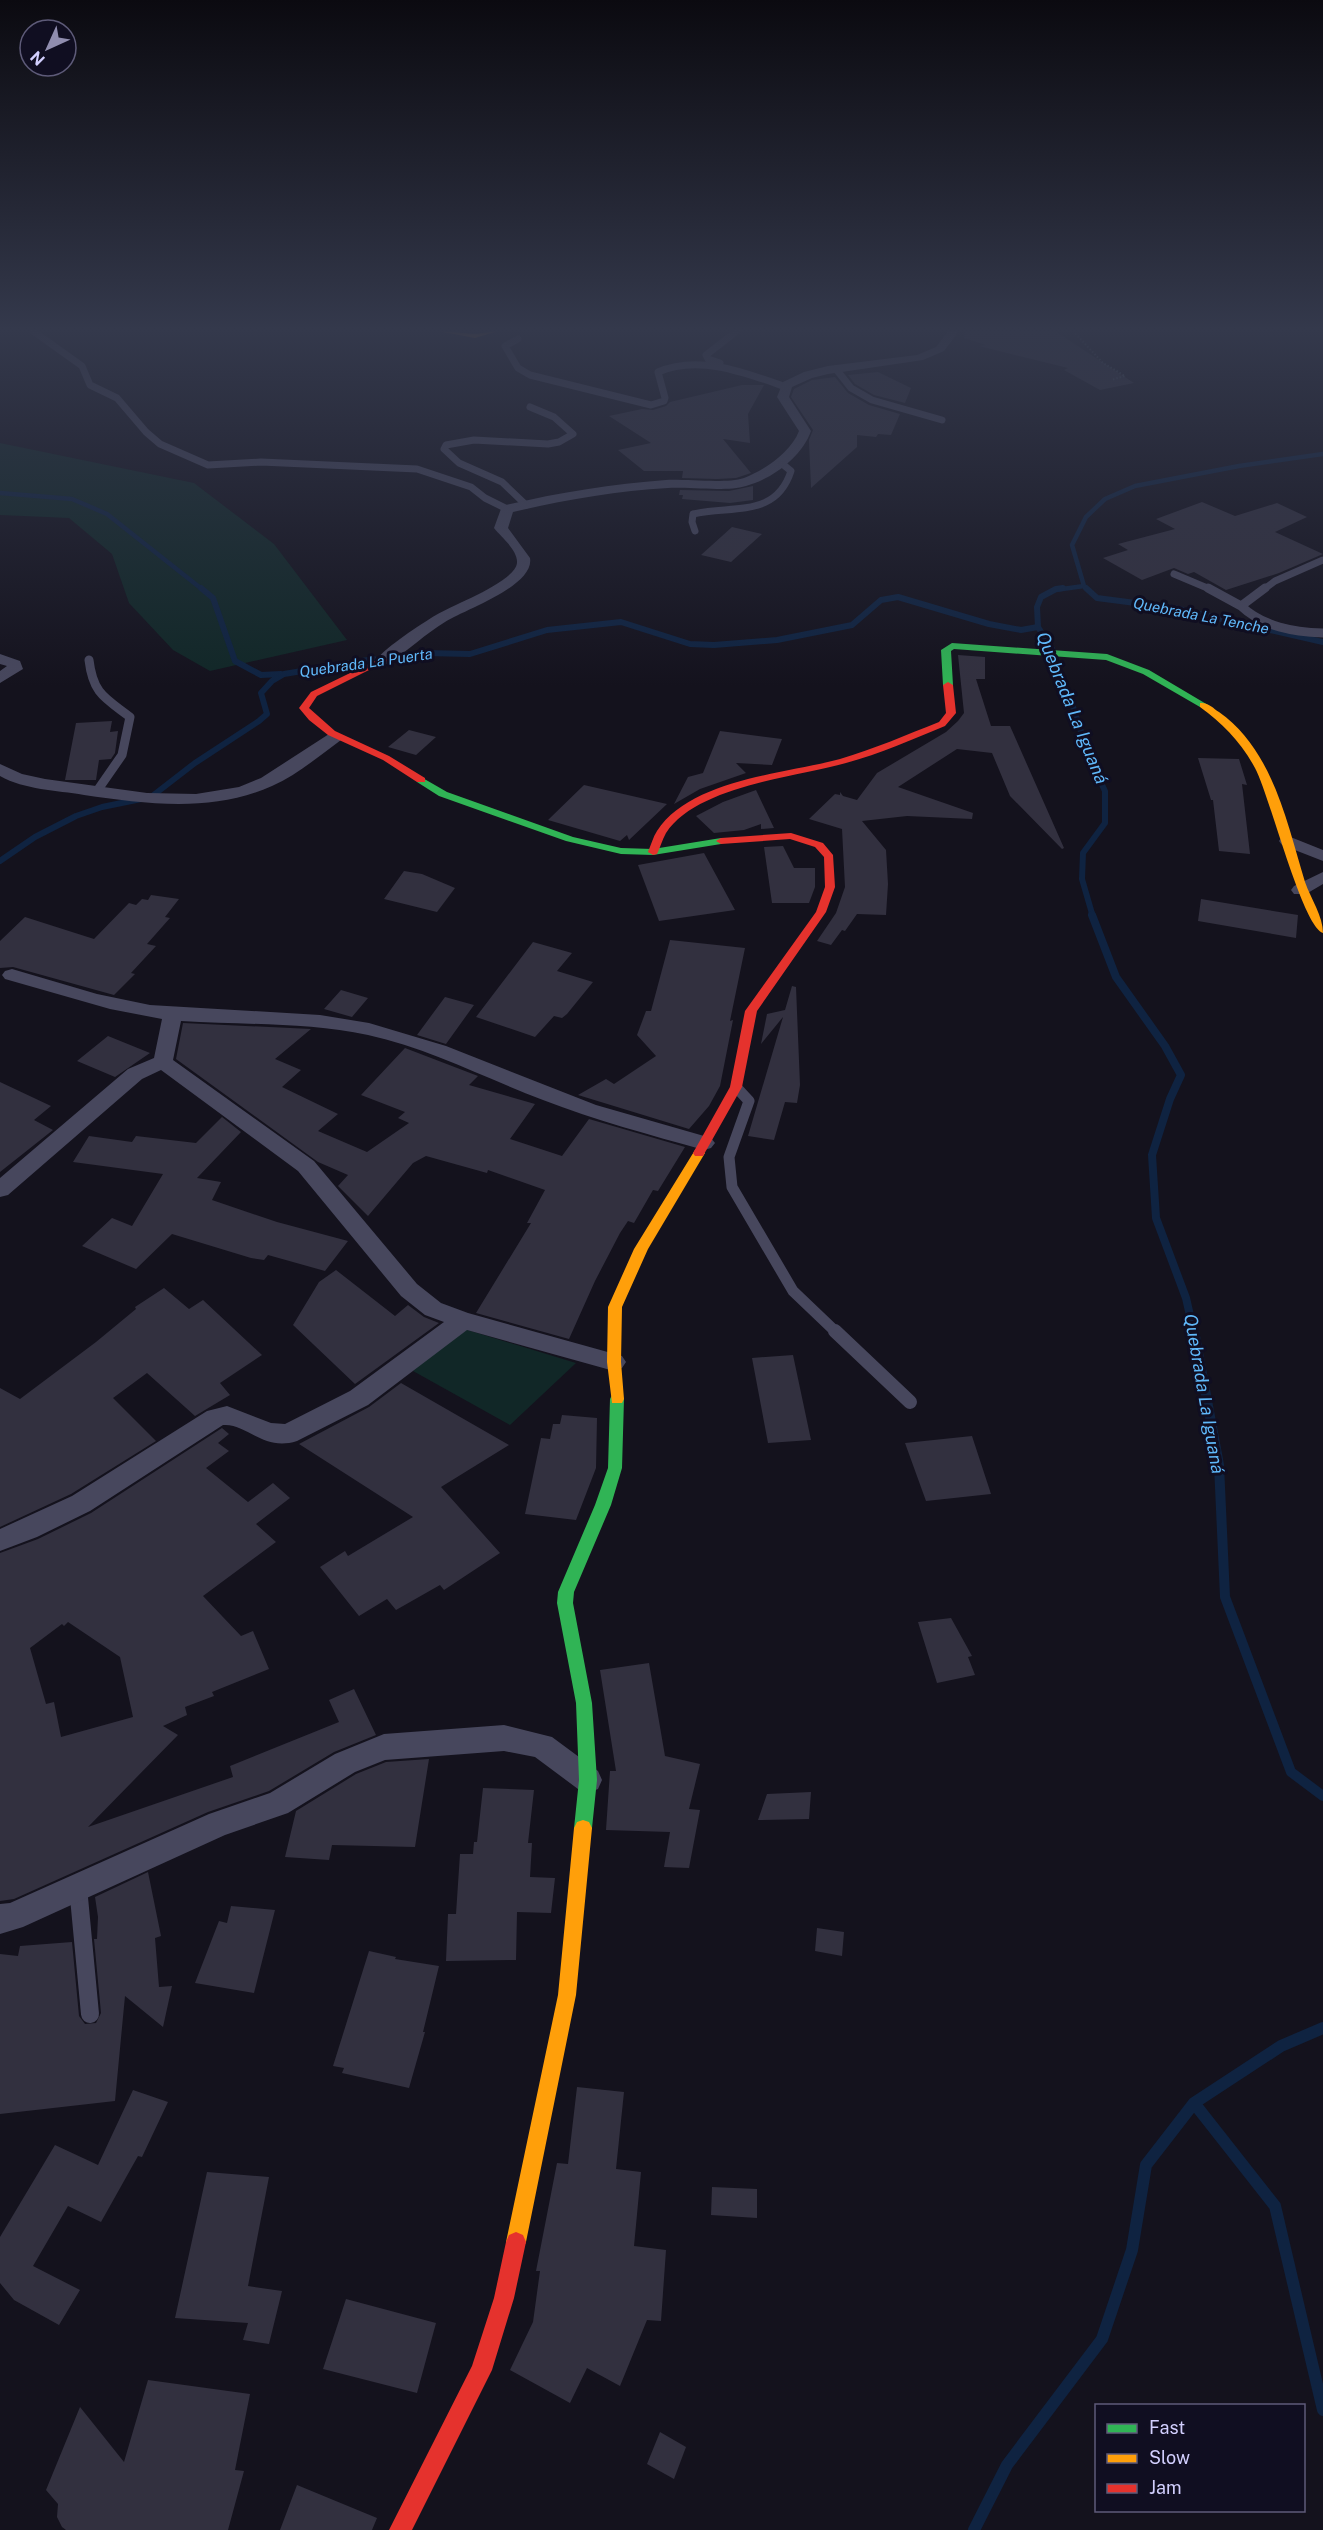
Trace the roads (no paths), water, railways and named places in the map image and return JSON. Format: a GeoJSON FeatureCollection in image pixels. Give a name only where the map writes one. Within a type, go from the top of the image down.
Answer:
{"type":"FeatureCollection","features":[{"type":"Feature","properties":{"kind":"street"},"geometry":{"type":"LineString","coordinates":[[400,2530],[481,2370],[504,2298],[567,1995],[588,1780],[584,1703],[565,1603],[566,1592],[603,1505],[615,1468],[617,1402],[614,1362],[615,1307],[641,1249],[736,1087],[751,1011],[821,912],[830,886],[829,857],[819,845],[791,836],[726,840],[653,852],[621,851],[570,839],[443,794],[385,758],[335,737],[313,720],[304,708],[314,694],[388,657],[445,615],[506,583],[520,572],[524,564],[522,554],[501,528],[507,509],[562,496],[668,484],[744,483],[760,476],[780,462],[792,449]]}},
{"type":"Feature","properties":{"kind":"street"},"geometry":{"type":"LineString","coordinates":[[653,852],[656,837],[663,828],[698,802],[744,783],[843,760],[942,724],[951,713],[946,650],[952,646],[1078,655],[1126,662],[1152,674],[1219,714],[1249,746],[1267,780],[1306,906],[1323,930]]}},
{"type":"Feature","properties":{"kind":"street"},"geometry":{"type":"LineString","coordinates":[[0,659],[15,664],[15,669],[0,678]]}},
{"type":"Feature","properties":{"kind":"street"},"geometry":{"type":"LineString","coordinates":[[0,769],[8,776],[17,778],[149,798],[185,800],[242,791],[267,782],[306,759],[335,737]]}},
{"type":"Feature","properties":{"kind":"street"},"geometry":{"type":"LineString","coordinates":[[1288,842],[1323,856]]}},
{"type":"Feature","properties":{"kind":"street"},"geometry":{"type":"LineString","coordinates":[[1300,890],[1323,877]]}},
{"type":"Feature","properties":{"kind":"street"},"geometry":{"type":"LineString","coordinates":[[12,975],[75,994],[151,1012],[334,1023],[370,1029],[444,1052],[552,1096],[616,1118],[704,1143]]}},
{"type":"Feature","properties":{"kind":"street"},"geometry":{"type":"LineString","coordinates":[[163,1062],[172,1014]]}},
{"type":"Feature","properties":{"kind":"street"},"geometry":{"type":"LineString","coordinates":[[0,1190],[135,1074],[163,1062]]}},
{"type":"Feature","properties":{"kind":"street"},"geometry":{"type":"LineString","coordinates":[[163,1062],[306,1166],[409,1290],[433,1309],[463,1320],[614,1362]]}},
{"type":"Feature","properties":{"kind":"street"},"geometry":{"type":"LineString","coordinates":[[0,1540],[35,1528],[112,1487],[204,1423],[215,1418],[227,1415],[276,1435],[288,1434],[359,1398],[463,1320]]}},
{"type":"Feature","properties":{"kind":"street"},"geometry":{"type":"LineString","coordinates":[[0,1919],[12,1917],[78,1885],[219,1824],[278,1803],[345,1764],[384,1747],[504,1738],[542,1746],[588,1780]]}},
{"type":"Feature","properties":{"kind":"lane"},"geometry":{"type":"LineString","coordinates":[[172,449],[208,465],[261,462],[417,469],[471,487],[485,498],[507,509]]}},
{"type":"Feature","properties":{"kind":"lane"},"geometry":{"type":"LineString","coordinates":[[444,449],[453,461],[494,477],[505,484],[526,505]]}},
{"type":"Feature","properties":{"kind":"lane"},"geometry":{"type":"LineString","coordinates":[[695,531],[692,522],[693,514],[708,510],[752,507],[765,504],[780,495],[788,485],[791,471],[780,462]]}},
{"type":"Feature","properties":{"kind":"lane"},"geometry":{"type":"LineString","coordinates":[[1241,606],[1275,581],[1323,560]]}},
{"type":"Feature","properties":{"kind":"lane"},"geometry":{"type":"LineString","coordinates":[[1174,574],[1222,594],[1241,606],[1247,614],[1263,621],[1313,633],[1323,633]]}},
{"type":"Feature","properties":{"kind":"lane"},"geometry":{"type":"LineString","coordinates":[[89,660],[90,680],[97,694],[130,717],[122,755],[97,791]]}},
{"type":"Feature","properties":{"kind":"lane"},"geometry":{"type":"LineString","coordinates":[[736,1087],[749,1101],[729,1156],[732,1187],[793,1291],[910,1402]]}},
{"type":"Feature","properties":{"kind":"lane"},"geometry":{"type":"LineString","coordinates":[[78,1885],[90,2014]]}},
{"type":"Feature","properties":{"kind":"waterway","name":"Quebrada La Iguaná"},"geometry":{"type":"LineString","coordinates":[[1084,586],[1072,545],[1086,517],[1105,499],[1135,486],[1239,466],[1323,454]]}},
{"type":"Feature","properties":{"kind":"waterway"},"geometry":{"type":"LineString","coordinates":[[0,493],[72,499],[107,514],[203,590]]}},
{"type":"Feature","properties":{"kind":"waterway","name":"Quebrada La Iguaná"},"geometry":{"type":"LineString","coordinates":[[1055,590],[1084,586]]}},
{"type":"Feature","properties":{"kind":"waterway"},"geometry":{"type":"LineString","coordinates":[[201,588],[213,598],[235,661],[261,675],[281,674]]}},
{"type":"Feature","properties":{"kind":"waterway","name":"Quebrada La Iguaná"},"geometry":{"type":"LineString","coordinates":[[1038,627],[1037,607],[1041,597],[1063,588]]}},
{"type":"Feature","properties":{"kind":"waterway","name":"Quebrada La Tenche"},"geometry":{"type":"LineString","coordinates":[[1086,588],[1097,598],[1174,608],[1323,642]]}},
{"type":"Feature","properties":{"kind":"waterway","name":"Quebrada La Puerta"},"geometry":{"type":"LineString","coordinates":[[390,657],[425,653],[470,654],[547,630],[621,622],[690,644],[714,645],[777,640],[852,625],[881,600],[898,597],[989,624],[1021,630],[1038,627]]}},
{"type":"Feature","properties":{"kind":"waterway","name":"Quebrada La Iguaná"},"geometry":{"type":"LineString","coordinates":[[1038,627],[1052,649],[1053,661],[1073,707],[1091,762],[1105,791],[1105,823],[1083,853],[1082,879],[1093,917]]}},
{"type":"Feature","properties":{"kind":"waterway","name":"Quebrada La Puerta"},"geometry":{"type":"LineString","coordinates":[[0,861],[35,837],[76,816],[102,807],[151,797],[195,763],[267,714],[261,693],[272,681],[284,674],[374,659]]}},
{"type":"Feature","properties":{"kind":"waterway","name":"Quebrada La Iguaná"},"geometry":{"type":"LineString","coordinates":[[1092,915],[1116,977],[1165,1046],[1181,1075],[1170,1099],[1152,1155],[1156,1218],[1186,1298],[1194,1333]]}},
{"type":"Feature","properties":{"kind":"waterway","name":"Quebrada La Iguaná"},"geometry":{"type":"LineString","coordinates":[[1194,1331],[1219,1465],[1225,1597],[1291,1772],[1323,1796]]}},
{"type":"Feature","properties":{"kind":"waterway","name":"Quebrada La Iguaná"},"geometry":{"type":"LineString","coordinates":[[1194,2103],[1281,2046],[1323,2028]]}},
{"type":"Feature","properties":{"kind":"waterway","name":"Quebrada La Iguaná"},"geometry":{"type":"LineString","coordinates":[[974,2530],[1007,2465],[1102,2339],[1132,2250],[1146,2165],[1194,2103]]}},
{"type":"Feature","properties":{"kind":"waterway"},"geometry":{"type":"LineString","coordinates":[[1194,2103],[1275,2206],[1323,2410]]}}]}
